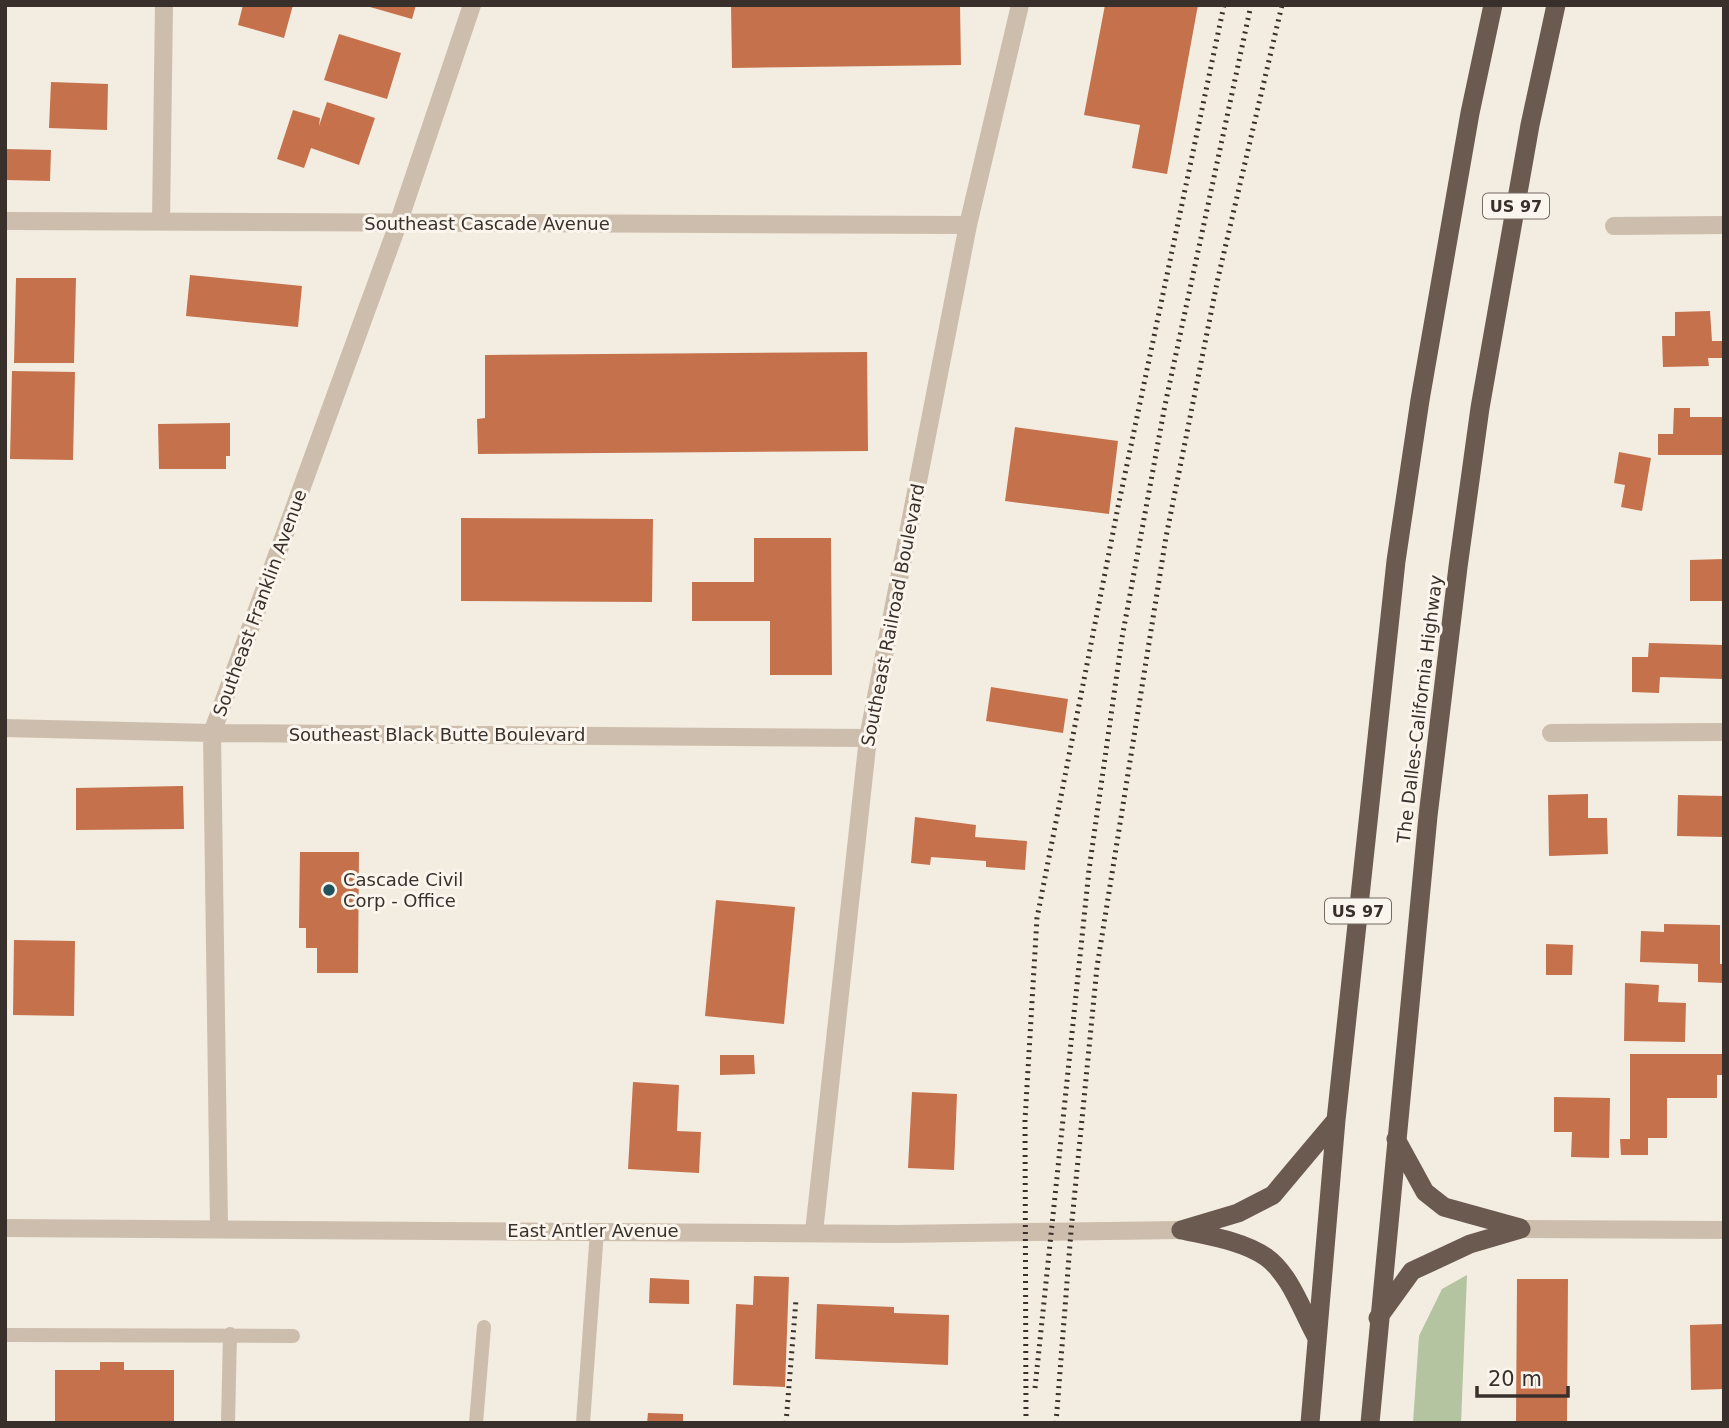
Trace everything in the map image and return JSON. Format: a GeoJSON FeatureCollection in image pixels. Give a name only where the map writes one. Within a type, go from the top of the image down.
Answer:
{"type":"FeatureCollection","features":[{"type":"Feature","properties":{"kind":"highway","name":"US 97"},"geometry":{"type":"LineString","coordinates":[[1310,1423],[1315,1336],[1336,1120],[1396,561],[1420,400],[1493,5]]}},
{"type":"Feature","properties":{"kind":"highway","name":"The Dalles-California Highway"},"geometry":{"type":"LineString","coordinates":[[1370,1423],[1428,816],[1458,566],[1480,408],[1530,125],[1556,5]]}},
{"type":"Feature","properties":{"kind":"highway"},"geometry":{"type":"LineString","coordinates":[[1181,1230],[1238,1213],[1273,1195],[1336,1120]]}},
{"type":"Feature","properties":{"kind":"highway"},"geometry":{"type":"LineString","coordinates":[[1396,1139],[1425,1192],[1444,1207],[1521,1229]]}},
{"type":"Feature","properties":{"kind":"highway"},"geometry":{"type":"LineString","coordinates":[[1378,1319],[1412,1271],[1471,1244],[1521,1229]]}},
{"type":"Feature","properties":{"kind":"highway"},"geometry":{"type":"LineString","coordinates":[[1181,1230],[1231,1242],[1267,1257],[1285,1278],[1315,1336]]}},
{"type":"Feature","properties":{"kind":"street"},"geometry":{"type":"LineString","coordinates":[[161,221],[163,5]]}},
{"type":"Feature","properties":{"kind":"street","name":"Southeast Franklin Avenue"},"geometry":{"type":"LineString","coordinates":[[219,1228],[212,733],[398,224],[472,5]]}},
{"type":"Feature","properties":{"kind":"street","name":"Southeast Railroad Boulevard"},"geometry":{"type":"LineString","coordinates":[[814,1232],[868,738],[968,225],[1020,5]]}},
{"type":"Feature","properties":{"kind":"street","name":"Southeast Cascade Avenue"},"geometry":{"type":"LineString","coordinates":[[5,221],[968,225]]}},
{"type":"Feature","properties":{"kind":"street"},"geometry":{"type":"LineString","coordinates":[[1614,226],[1724,225]]}},
{"type":"Feature","properties":{"kind":"street","name":"Southeast Black Butte Boulevard"},"geometry":{"type":"LineString","coordinates":[[5,728],[212,733],[868,738]]}},
{"type":"Feature","properties":{"kind":"street"},"geometry":{"type":"LineString","coordinates":[[1551,733],[1724,732]]}},
{"type":"Feature","properties":{"kind":"street","name":"East Antler Avenue"},"geometry":{"type":"LineString","coordinates":[[5,1228],[897,1234],[1181,1230]]}},
{"type":"Feature","properties":{"kind":"street"},"geometry":{"type":"LineString","coordinates":[[1521,1229],[1724,1230]]}},
{"type":"Feature","properties":{"kind":"lane"},"geometry":{"type":"LineString","coordinates":[[583,1423],[597,1231]]}},
{"type":"Feature","properties":{"kind":"lane"},"geometry":{"type":"LineString","coordinates":[[476,1423],[484,1327]]}},
{"type":"Feature","properties":{"kind":"lane"},"geometry":{"type":"LineString","coordinates":[[228,1423],[230,1334]]}},
{"type":"Feature","properties":{"kind":"lane"},"geometry":{"type":"LineString","coordinates":[[5,1335],[293,1336]]}},
{"type":"Feature","properties":{"kind":"green space"},"geometry":{"type":"Polygon","coordinates":[[[1467,1275],[1461,1423],[1413,1423],[1419,1336],[1442,1289],[1467,1275]]]}},
{"type":"Feature","properties":{"kind":"building"},"geometry":{"type":"Polygon","coordinates":[[[243,5],[293,5],[284,38],[238,25],[243,5]]]}},
{"type":"Feature","properties":{"kind":"building"},"geometry":{"type":"Polygon","coordinates":[[[363,5],[416,5],[412,19],[363,5]]]}},
{"type":"Feature","properties":{"kind":"building"},"geometry":{"type":"Polygon","coordinates":[[[731,5],[960,5],[961,65],[732,68],[731,5]]]}},
{"type":"Feature","properties":{"kind":"building"},"geometry":{"type":"Polygon","coordinates":[[[1105,5],[1198,5],[1167,174],[1132,168],[1140,125],[1084,115],[1105,5]]]}},
{"type":"Feature","properties":{"kind":"building"},"geometry":{"type":"Polygon","coordinates":[[[339,34],[401,53],[387,99],[324,80],[339,34]]]}},
{"type":"Feature","properties":{"kind":"building"},"geometry":{"type":"Polygon","coordinates":[[[51,82],[108,84],[107,130],[49,128],[51,82]]]}},
{"type":"Feature","properties":{"kind":"building"},"geometry":{"type":"Polygon","coordinates":[[[327,102],[375,118],[359,165],[311,148],[304,168],[277,159],[293,110],[320,118],[319,126],[327,102]]]}},
{"type":"Feature","properties":{"kind":"building"},"geometry":{"type":"Polygon","coordinates":[[[5,149],[51,150],[50,181],[5,180],[5,149]]]}},
{"type":"Feature","properties":{"kind":"building"},"geometry":{"type":"Polygon","coordinates":[[[190,275],[302,286],[298,327],[186,316],[190,275]]]}},
{"type":"Feature","properties":{"kind":"building"},"geometry":{"type":"Polygon","coordinates":[[[16,278],[76,278],[74,363],[14,363],[16,278]]]}},
{"type":"Feature","properties":{"kind":"building"},"geometry":{"type":"Polygon","coordinates":[[[1710,311],[1712,341],[1724,341],[1724,358],[1708,358],[1709,366],[1663,367],[1662,336],[1675,336],[1675,312],[1710,311]]]}},
{"type":"Feature","properties":{"kind":"building"},"geometry":{"type":"Polygon","coordinates":[[[867,352],[868,451],[478,454],[477,419],[485,418],[485,355],[867,352]]]}},
{"type":"Feature","properties":{"kind":"building"},"geometry":{"type":"Polygon","coordinates":[[[12,371],[75,372],[73,460],[10,459],[12,371]]]}},
{"type":"Feature","properties":{"kind":"building"},"geometry":{"type":"Polygon","coordinates":[[[1674,408],[1690,408],[1690,417],[1724,417],[1723,455],[1658,455],[1658,434],[1673,434],[1674,408]]]}},
{"type":"Feature","properties":{"kind":"building"},"geometry":{"type":"Polygon","coordinates":[[[230,423],[230,456],[226,456],[226,469],[159,469],[158,424],[230,423]]]}},
{"type":"Feature","properties":{"kind":"building"},"geometry":{"type":"Polygon","coordinates":[[[1015,427],[1118,441],[1109,514],[1005,501],[1015,427]]]}},
{"type":"Feature","properties":{"kind":"building"},"geometry":{"type":"Polygon","coordinates":[[[1619,452],[1651,458],[1642,511],[1621,507],[1625,485],[1614,483],[1619,452]]]}},
{"type":"Feature","properties":{"kind":"building"},"geometry":{"type":"Polygon","coordinates":[[[461,518],[653,519],[652,602],[461,601],[461,518]]]}},
{"type":"Feature","properties":{"kind":"building"},"geometry":{"type":"Polygon","coordinates":[[[754,538],[831,538],[832,675],[770,675],[770,621],[692,621],[692,582],[754,582],[754,538]]]}},
{"type":"Feature","properties":{"kind":"building"},"geometry":{"type":"Polygon","coordinates":[[[1724,559],[1724,601],[1690,601],[1690,560],[1724,559]]]}},
{"type":"Feature","properties":{"kind":"building"},"geometry":{"type":"Polygon","coordinates":[[[1649,643],[1724,645],[1723,679],[1660,677],[1659,693],[1632,692],[1632,657],[1648,657],[1649,643]]]}},
{"type":"Feature","properties":{"kind":"building"},"geometry":{"type":"Polygon","coordinates":[[[991,687],[1068,699],[1063,733],[986,721],[991,687]]]}},
{"type":"Feature","properties":{"kind":"building"},"geometry":{"type":"Polygon","coordinates":[[[183,786],[184,829],[76,830],[76,788],[183,786]]]}},
{"type":"Feature","properties":{"kind":"building"},"geometry":{"type":"Polygon","coordinates":[[[1588,794],[1588,818],[1607,818],[1608,854],[1549,856],[1548,795],[1588,794]]]}},
{"type":"Feature","properties":{"kind":"building"},"geometry":{"type":"Polygon","coordinates":[[[1678,795],[1724,796],[1724,837],[1677,836],[1678,795]]]}},
{"type":"Feature","properties":{"kind":"building"},"geometry":{"type":"Polygon","coordinates":[[[915,817],[976,825],[975,837],[1027,841],[1025,870],[986,867],[986,861],[931,857],[930,865],[911,863],[915,817]]]}},
{"type":"Feature","properties":{"kind":"building","name":"Cascade Civil Corp - Office"},"geometry":{"type":"Polygon","coordinates":[[[300,852],[359,852],[358,973],[317,973],[317,948],[306,948],[306,928],[299,928],[300,852]]]}},
{"type":"Feature","properties":{"kind":"building"},"geometry":{"type":"Polygon","coordinates":[[[716,900],[795,907],[784,1024],[705,1016],[716,900]]]}},
{"type":"Feature","properties":{"kind":"building"},"geometry":{"type":"Polygon","coordinates":[[[1664,924],[1720,925],[1720,964],[1724,964],[1724,983],[1698,982],[1698,964],[1640,962],[1641,931],[1664,932],[1664,924]]]}},
{"type":"Feature","properties":{"kind":"building"},"geometry":{"type":"Polygon","coordinates":[[[14,940],[75,941],[74,1016],[13,1015],[14,940]]]}},
{"type":"Feature","properties":{"kind":"building"},"geometry":{"type":"Polygon","coordinates":[[[1546,944],[1573,945],[1572,975],[1546,975],[1546,944]]]}},
{"type":"Feature","properties":{"kind":"building"},"geometry":{"type":"Polygon","coordinates":[[[1625,983],[1659,985],[1658,1002],[1686,1003],[1685,1042],[1624,1041],[1625,983]]]}},
{"type":"Feature","properties":{"kind":"building"},"geometry":{"type":"Polygon","coordinates":[[[1630,1054],[1724,1054],[1724,1075],[1717,1075],[1717,1098],[1667,1098],[1667,1138],[1648,1138],[1648,1155],[1621,1155],[1620,1139],[1630,1139],[1630,1054]]]}},
{"type":"Feature","properties":{"kind":"building"},"geometry":{"type":"Polygon","coordinates":[[[720,1055],[754,1055],[755,1074],[720,1075],[720,1055]]]}},
{"type":"Feature","properties":{"kind":"building"},"geometry":{"type":"Polygon","coordinates":[[[633,1082],[679,1085],[677,1131],[701,1132],[699,1173],[628,1169],[633,1082]]]}},
{"type":"Feature","properties":{"kind":"building"},"geometry":{"type":"Polygon","coordinates":[[[912,1092],[957,1094],[954,1170],[908,1168],[912,1092]]]}},
{"type":"Feature","properties":{"kind":"building"},"geometry":{"type":"Polygon","coordinates":[[[1554,1097],[1610,1098],[1609,1158],[1571,1157],[1572,1132],[1554,1132],[1554,1097]]]}},
{"type":"Feature","properties":{"kind":"building"},"geometry":{"type":"Polygon","coordinates":[[[754,1276],[789,1277],[785,1387],[733,1385],[736,1304],[753,1305],[754,1276]]]}},
{"type":"Feature","properties":{"kind":"building"},"geometry":{"type":"Polygon","coordinates":[[[650,1278],[689,1280],[689,1304],[649,1303],[650,1278]]]}},
{"type":"Feature","properties":{"kind":"building"},"geometry":{"type":"Polygon","coordinates":[[[1517,1279],[1568,1279],[1567,1423],[1516,1423],[1517,1279]]]}},
{"type":"Feature","properties":{"kind":"building"},"geometry":{"type":"Polygon","coordinates":[[[817,1304],[894,1307],[894,1313],[949,1315],[948,1365],[815,1359],[817,1304]]]}},
{"type":"Feature","properties":{"kind":"building"},"geometry":{"type":"Polygon","coordinates":[[[1724,1324],[1724,1389],[1691,1390],[1690,1325],[1724,1324]]]}},
{"type":"Feature","properties":{"kind":"building"},"geometry":{"type":"Polygon","coordinates":[[[100,1362],[124,1362],[124,1370],[174,1370],[174,1423],[55,1423],[55,1370],[100,1370],[100,1362]]]}},
{"type":"Feature","properties":{"kind":"building"},"geometry":{"type":"Polygon","coordinates":[[[648,1413],[683,1414],[683,1423],[647,1423],[648,1413]]]}},
{"type":"Feature","properties":{"kind":"railway"},"geometry":{"type":"LineString","coordinates":[[1026,1423],[1025,1120],[1037,918],[1118,507],[1224,5]]}},
{"type":"Feature","properties":{"kind":"railway"},"geometry":{"type":"LineString","coordinates":[[1035,1388],[1089,870],[1122,638],[1165,405],[1251,5]]}},
{"type":"Feature","properties":{"kind":"railway"},"geometry":{"type":"LineString","coordinates":[[1056,1423],[1071,1231],[1097,967],[1166,537],[1218,278],[1282,5]]}},
{"type":"Feature","properties":{"kind":"railway"},"geometry":{"type":"LineString","coordinates":[[786,1423],[796,1300]]}},
{"type":"Feature","properties":{"kind":"place","name":"Cascade Civil Corp - Office"},"geometry":{"type":"Point","coordinates":[329,890]}}]}
